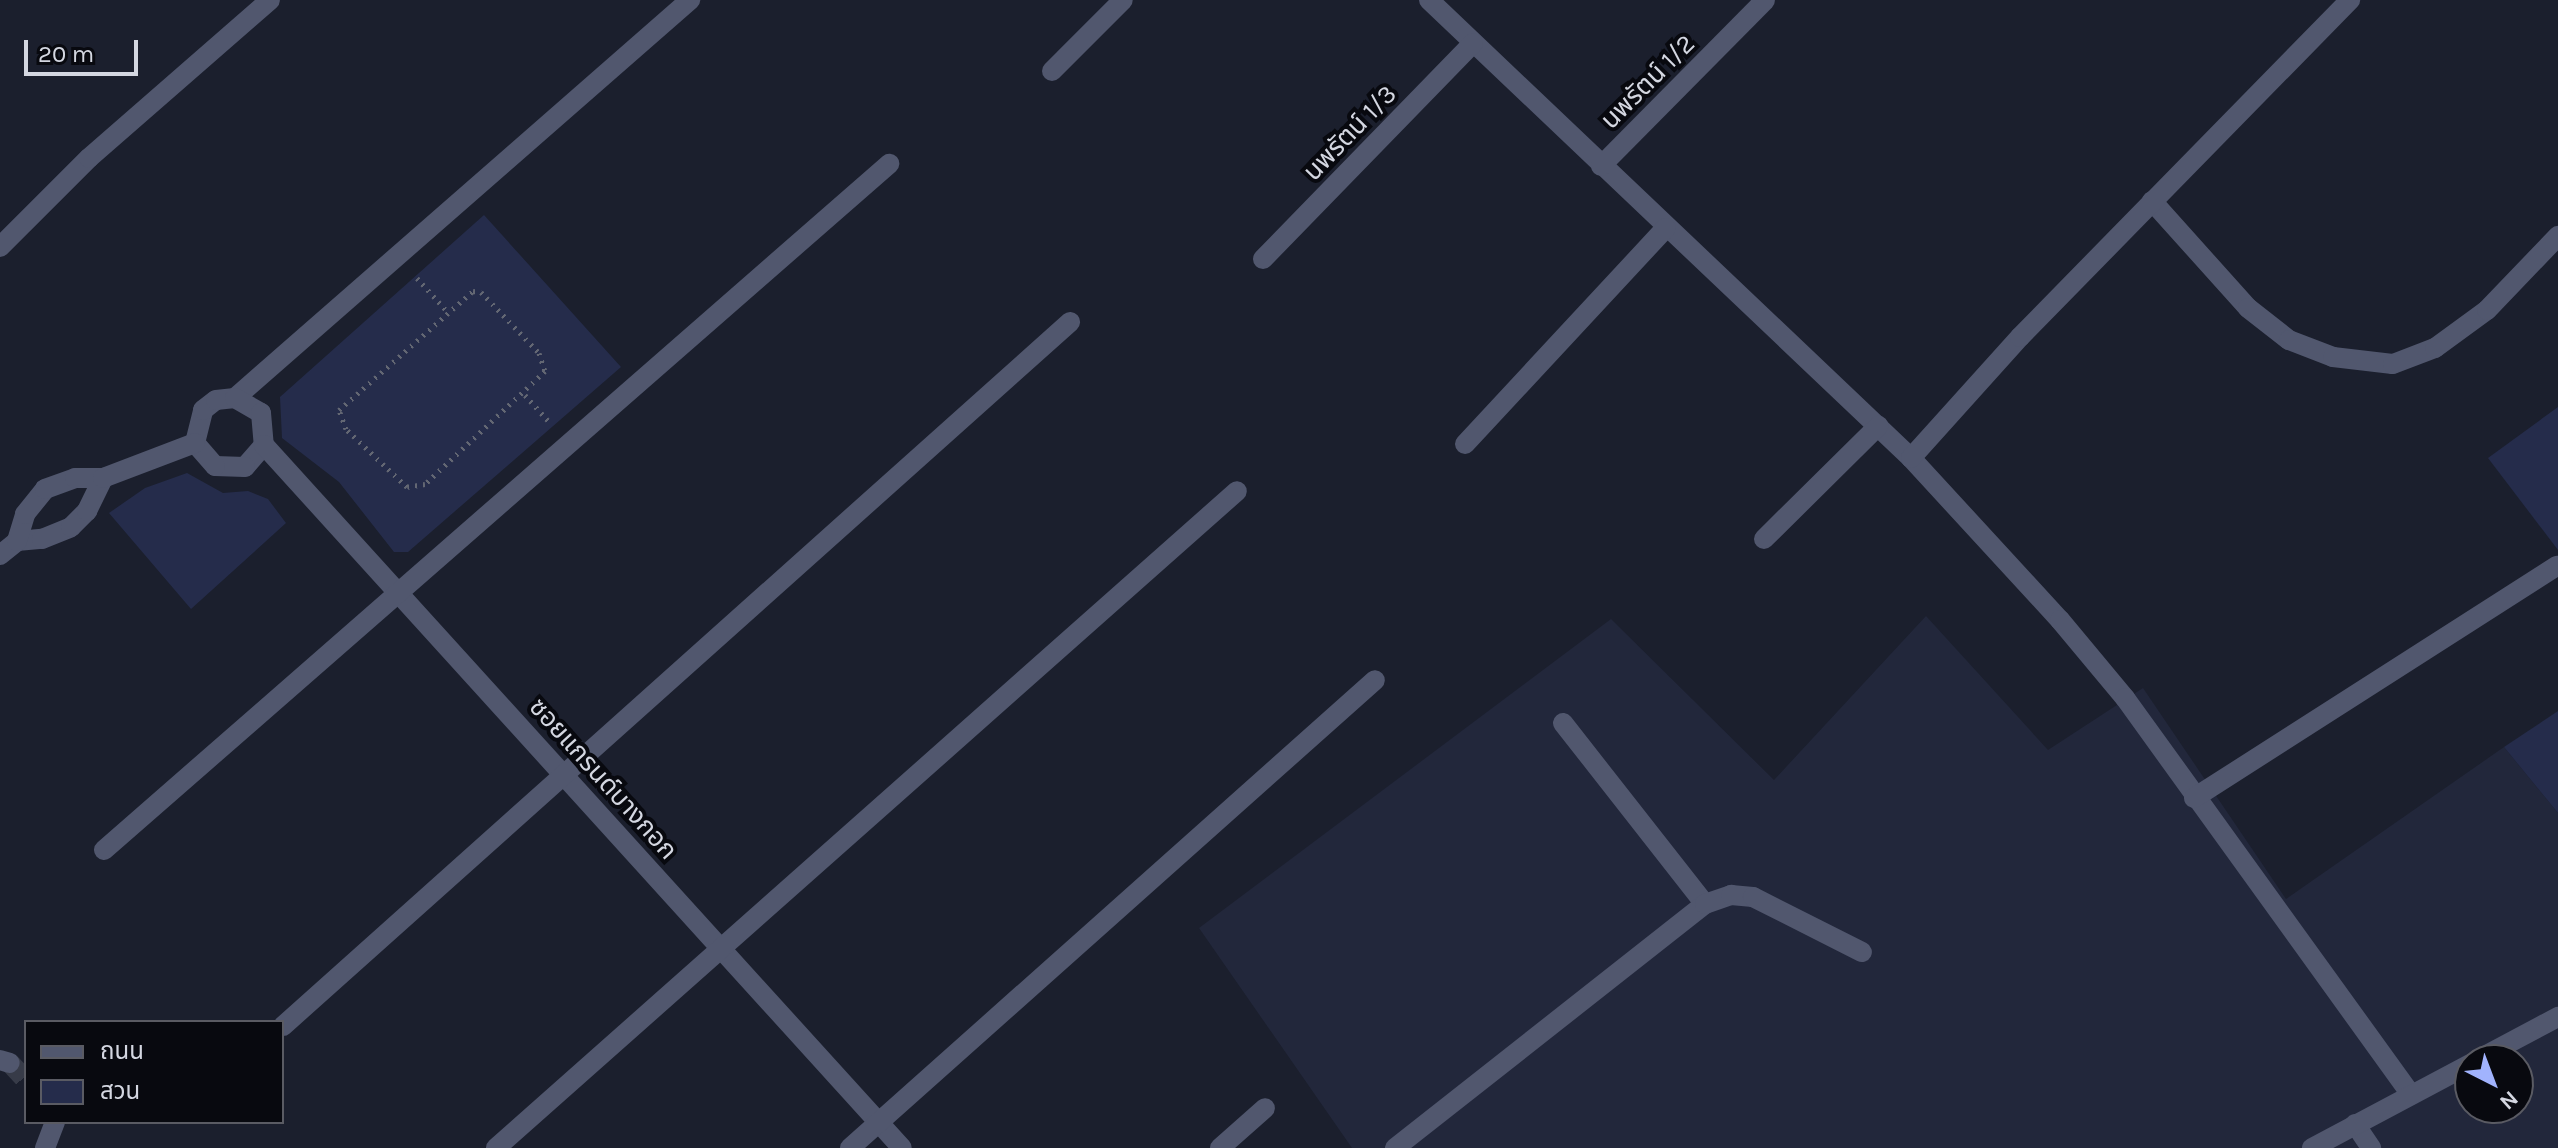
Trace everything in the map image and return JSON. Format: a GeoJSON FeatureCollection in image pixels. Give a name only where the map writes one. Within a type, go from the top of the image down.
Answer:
{"type":"FeatureCollection","features":[{"type":"Feature","properties":{"kind":"street"},"geometry":{"type":"LineString","coordinates":[[0,247],[89,158],[270,0]]}},
{"type":"Feature","properties":{"kind":"street"},"geometry":{"type":"LineString","coordinates":[[195,443],[203,410],[216,400],[235,398],[690,0]]}},
{"type":"Feature","properties":{"kind":"street"},"geometry":{"type":"LineString","coordinates":[[1052,71],[1123,0]]}},
{"type":"Feature","properties":{"kind":"street"},"geometry":{"type":"LineString","coordinates":[[1429,0],[1911,458],[2060,620],[2125,698],[2194,798],[2411,1095]]}},
{"type":"Feature","properties":{"kind":"street","name":"นพรัตน์ 1/2"},"geometry":{"type":"LineString","coordinates":[[1601,166],[1765,0]]}},
{"type":"Feature","properties":{"kind":"street"},"geometry":{"type":"LineString","coordinates":[[1911,458],[2152,201],[2350,0]]}},
{"type":"Feature","properties":{"kind":"street","name":"นพรัตน์ 1/3"},"geometry":{"type":"LineString","coordinates":[[1263,259],[1473,43]]}},
{"type":"Feature","properties":{"kind":"street"},"geometry":{"type":"LineString","coordinates":[[104,850],[889,164]]}},
{"type":"Feature","properties":{"kind":"street"},"geometry":{"type":"LineString","coordinates":[[2152,201],[2248,308],[2289,340],[2333,357],[2393,364],[2435,348],[2487,310],[2558,236]]}},
{"type":"Feature","properties":{"kind":"street"},"geometry":{"type":"LineString","coordinates":[[1465,444],[1666,228]]}},
{"type":"Feature","properties":{"kind":"street"},"geometry":{"type":"LineString","coordinates":[[284,1025],[1070,322]]}},
{"type":"Feature","properties":{"kind":"street","name":"ซอยแกรนด์บางกอก"},"geometry":{"type":"LineString","coordinates":[[235,398],[261,413],[264,445],[902,1148]]}},
{"type":"Feature","properties":{"kind":"street"},"geometry":{"type":"LineString","coordinates":[[1764,539],[1878,426]]}},
{"type":"Feature","properties":{"kind":"street"},"geometry":{"type":"LineString","coordinates":[[195,443],[215,466],[233,470],[258,458],[264,445]]}},
{"type":"Feature","properties":{"kind":"street"},"geometry":{"type":"LineString","coordinates":[[0,555],[17,541],[25,514],[45,489],[75,478],[103,478],[195,443]]}},
{"type":"Feature","properties":{"kind":"street"},"geometry":{"type":"LineString","coordinates":[[17,541],[42,539],[71,527],[87,511],[103,478]]}},
{"type":"Feature","properties":{"kind":"street"},"geometry":{"type":"LineString","coordinates":[[496,1148],[1237,491]]}},
{"type":"Feature","properties":{"kind":"street"},"geometry":{"type":"LineString","coordinates":[[2194,798],[2557,566]]}},
{"type":"Feature","properties":{"kind":"street"},"geometry":{"type":"LineString","coordinates":[[850,1148],[1375,680]]}},
{"type":"Feature","properties":{"kind":"street"},"geometry":{"type":"LineString","coordinates":[[1563,723],[1705,904]]}},
{"type":"Feature","properties":{"kind":"street"},"geometry":{"type":"LineString","coordinates":[[1395,1148],[1705,904],[1731,895],[1753,897],[1862,952]]}},
{"type":"Feature","properties":{"kind":"street"},"geometry":{"type":"LineString","coordinates":[[2507,1044],[2558,1017]]}},
{"type":"Feature","properties":{"kind":"street"},"geometry":{"type":"LineString","coordinates":[[2312,1148],[2454,1072]]}},
{"type":"Feature","properties":{"kind":"street"},"geometry":{"type":"LineString","coordinates":[[1220,1148],[1265,1108]]}},
{"type":"Feature","properties":{"kind":"street"},"geometry":{"type":"LineString","coordinates":[[45,1148],[54,1124]]}},
{"type":"Feature","properties":{"kind":"street"},"geometry":{"type":"LineString","coordinates":[[2355,1124],[2371,1148]]}},
{"type":"Feature","properties":{"kind":"path"},"geometry":{"type":"LineString","coordinates":[[397,256],[446,310]]}},
{"type":"Feature","properties":{"kind":"path"},"geometry":{"type":"LineString","coordinates":[[481,292],[539,353],[543,378],[525,395],[425,484],[414,488],[398,482],[339,419],[345,400],[465,293],[481,292]]}},
{"type":"Feature","properties":{"kind":"path"},"geometry":{"type":"LineString","coordinates":[[525,395],[569,443]]}},
{"type":"Feature","properties":{"kind":"shaded area"},"geometry":{"type":"Polygon","coordinates":[[[1926,616],[2048,750],[2143,688],[2286,899],[2504,747],[2558,813],[2558,1148],[1352,1148],[1199,928],[1611,619],[1774,780],[1926,616]]]}},
{"type":"Feature","properties":{"kind":"green space"},"geometry":{"type":"Polygon","coordinates":[[[484,215],[621,367],[408,552],[394,552],[339,482],[282,438],[280,397],[484,215]]]}},
{"type":"Feature","properties":{"kind":"green space"},"geometry":{"type":"Polygon","coordinates":[[[2558,407],[2558,550],[2488,458],[2558,407]]]}},
{"type":"Feature","properties":{"kind":"green space"},"geometry":{"type":"Polygon","coordinates":[[[187,473],[223,493],[248,491],[268,499],[286,523],[191,609],[109,513],[145,488],[187,473]]]}},
{"type":"Feature","properties":{"kind":"green space"},"geometry":{"type":"Polygon","coordinates":[[[2558,711],[2558,813],[2504,747],[2558,711]]]}},
{"type":"Feature","properties":{"kind":"tunnel"},"geometry":{"type":"LineString","coordinates":[[10,1063],[24,1078]]}}]}
